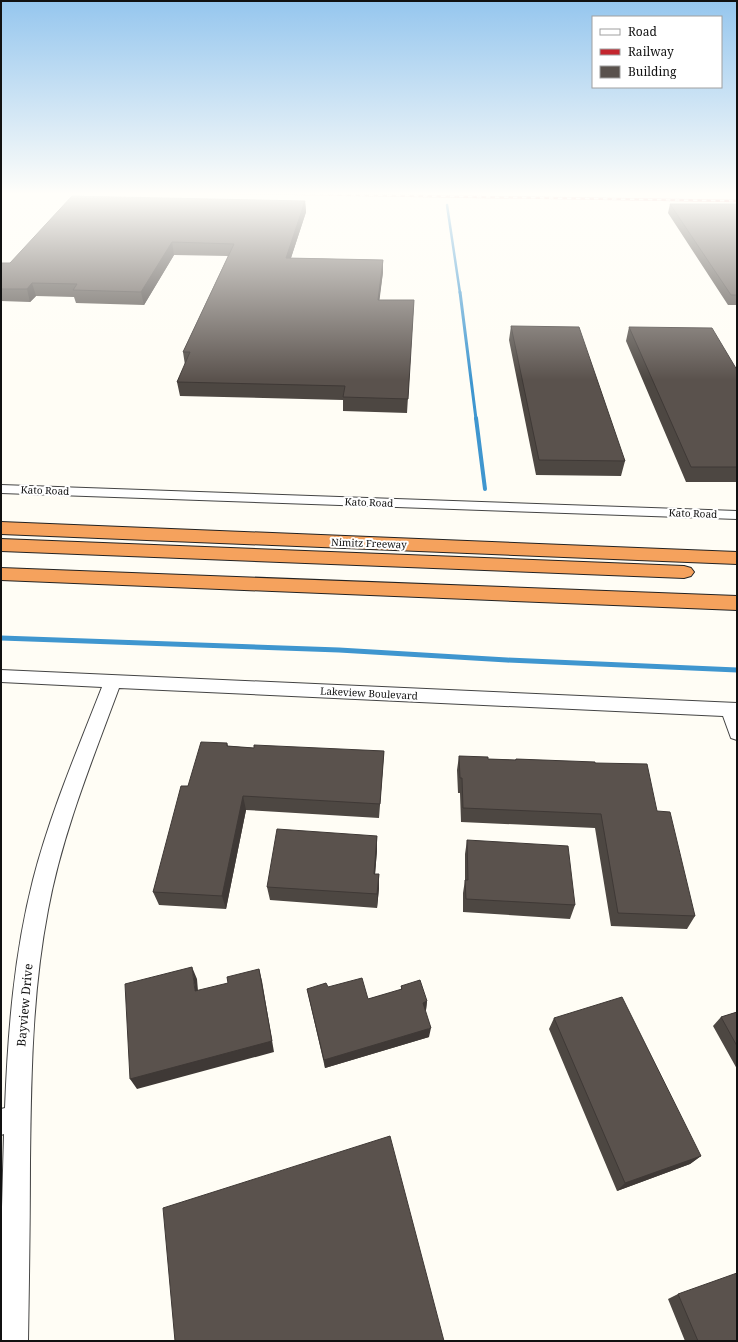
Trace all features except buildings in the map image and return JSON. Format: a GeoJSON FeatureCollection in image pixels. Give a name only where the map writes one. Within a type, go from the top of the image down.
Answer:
{"type":"FeatureCollection","features":[{"type":"Feature","properties":{"kind":"highway","name":"Nimitz Freeway"},"geometry":{"type":"LineString","coordinates":[[1,528],[737,558]]}},
{"type":"Feature","properties":{"kind":"highway"},"geometry":{"type":"LineString","coordinates":[[1,545],[737,574]]}},
{"type":"Feature","properties":{"kind":"highway"},"geometry":{"type":"LineString","coordinates":[[1,574],[737,603]]}},
{"type":"Feature","properties":{"kind":"street","name":"Kato Road"},"geometry":{"type":"LineString","coordinates":[[1,489],[737,515]]}},
{"type":"Feature","properties":{"kind":"street","name":"Lakeview Boulevard"},"geometry":{"type":"LineString","coordinates":[[1,676],[733,710]]}},
{"type":"Feature","properties":{"kind":"street","name":"Bayview Drive"},"geometry":{"type":"LineString","coordinates":[[13,1341],[9,1120],[21,1041],[26,980],[37,909],[50,853],[113,682]]}},
{"type":"Feature","properties":{"kind":"street"},"geometry":{"type":"LineString","coordinates":[[733,710],[737,733]]}},
{"type":"Feature","properties":{"kind":"waterway"},"geometry":{"type":"LineString","coordinates":[[454,255],[460,293]]}},
{"type":"Feature","properties":{"kind":"waterway"},"geometry":{"type":"LineString","coordinates":[[460,292],[476,419]]}},
{"type":"Feature","properties":{"kind":"waterway"},"geometry":{"type":"LineString","coordinates":[[476,418],[485,489]]}},
{"type":"Feature","properties":{"kind":"waterway"},"geometry":{"type":"LineString","coordinates":[[1,638],[339,650],[507,660],[737,670]]}}]}
